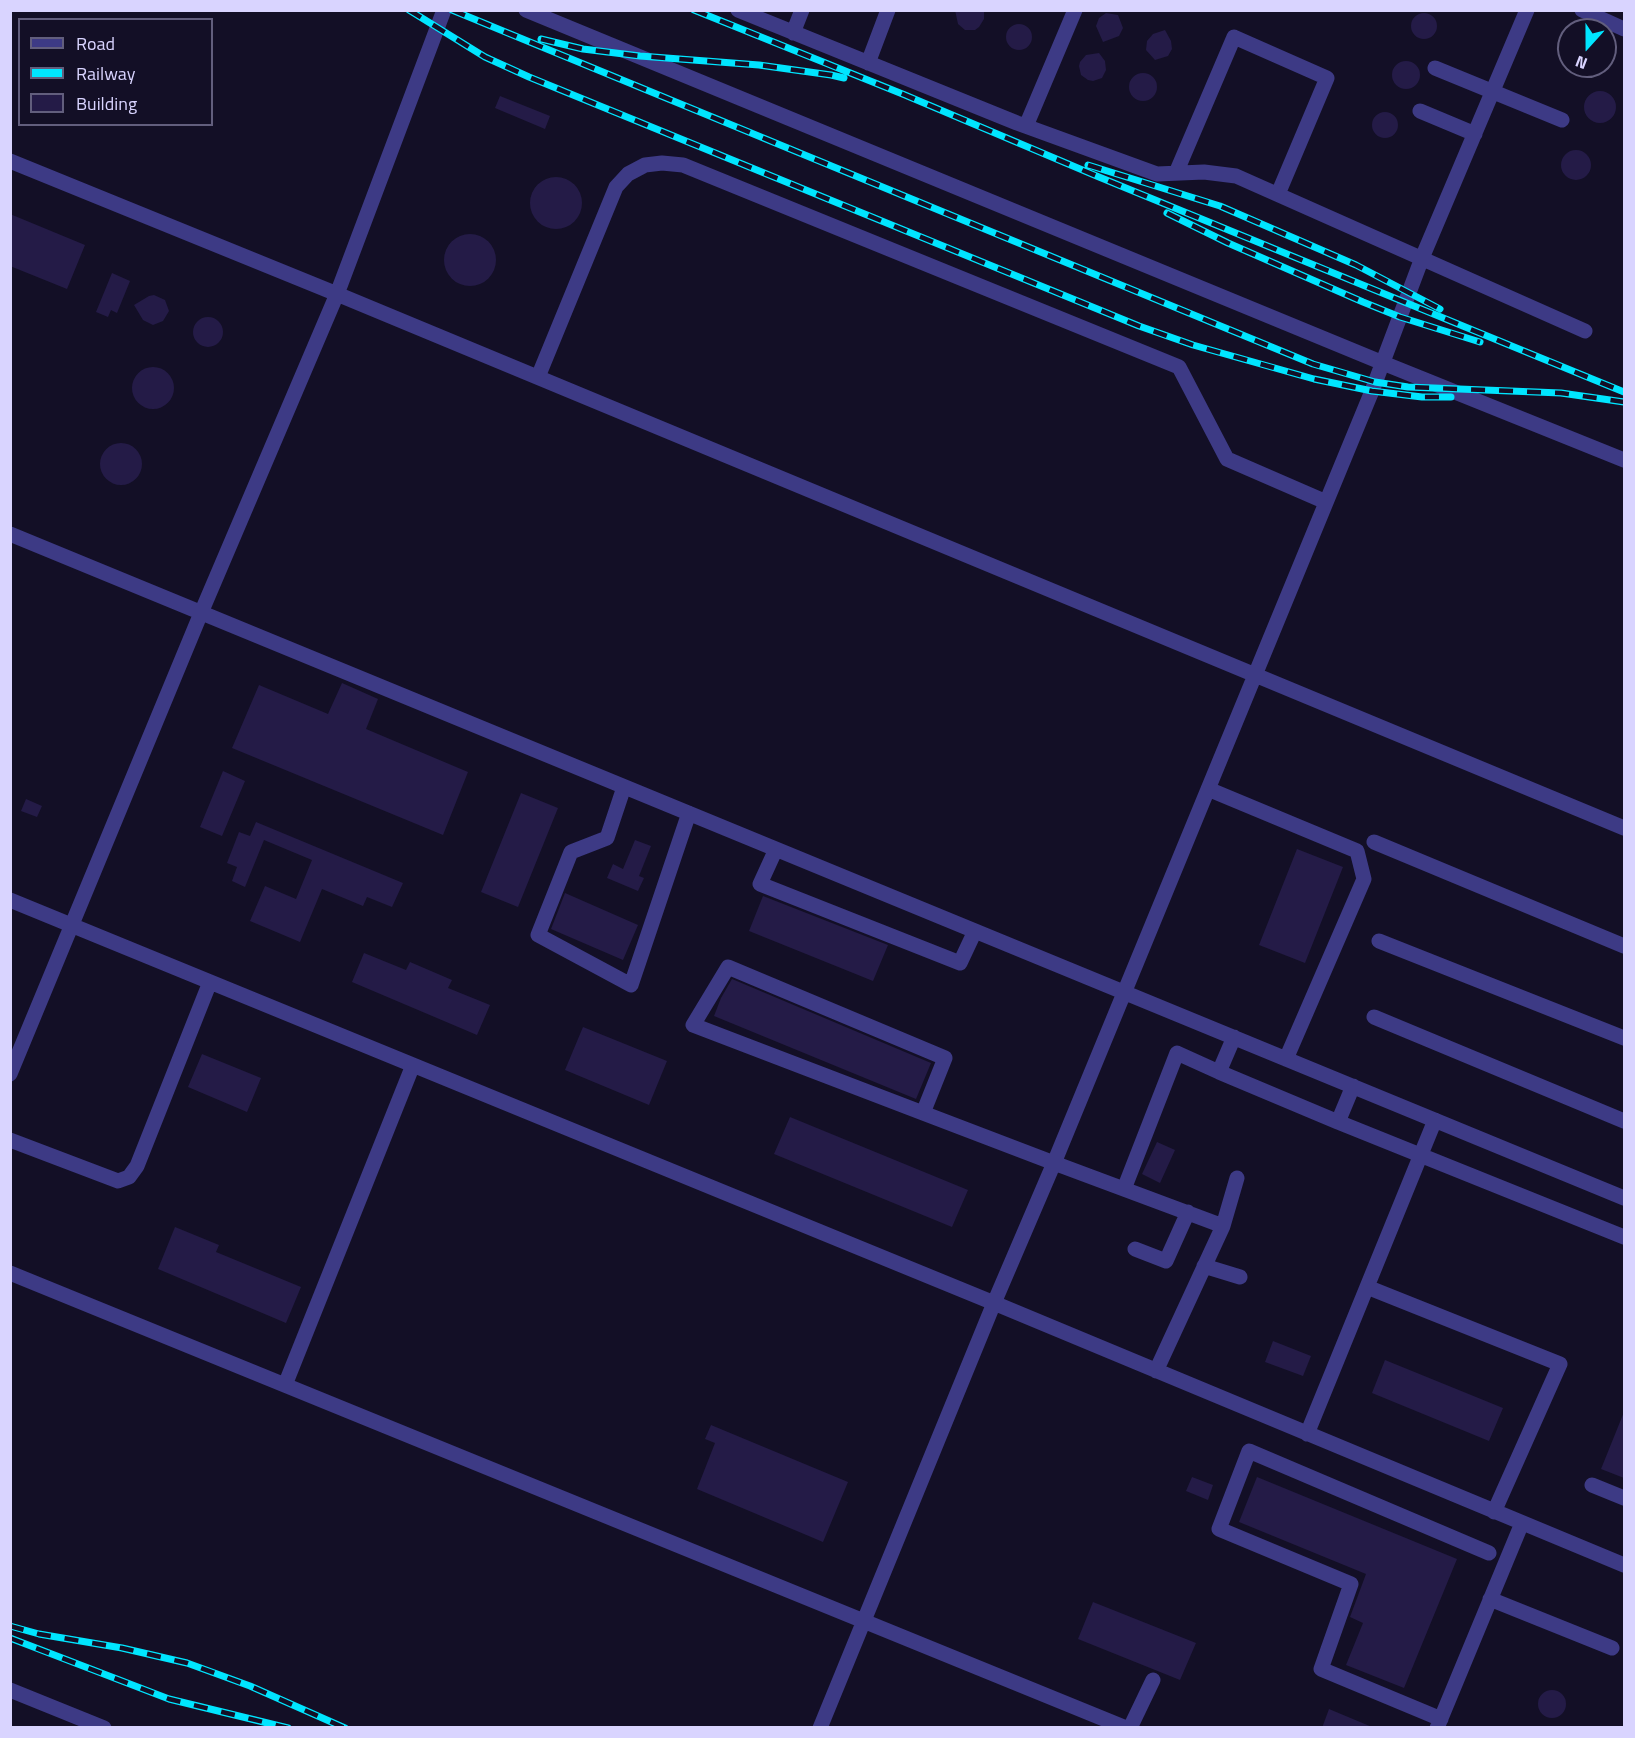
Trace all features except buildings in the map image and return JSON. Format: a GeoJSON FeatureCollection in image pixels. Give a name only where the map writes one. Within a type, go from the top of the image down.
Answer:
{"type":"FeatureCollection","features":[{"type":"Feature","properties":{"kind":"lane"},"geometry":{"type":"LineString","coordinates":[[10,1074],[201,613],[337,294],[444,10]]}},
{"type":"Feature","properties":{"kind":"lane"},"geometry":{"type":"LineString","coordinates":[[526,10],[1624,460]]}},
{"type":"Feature","properties":{"kind":"lane"},"geometry":{"type":"LineString","coordinates":[[738,10],[1026,126],[1157,174],[1204,172],[1236,176],[1585,332]]}},
{"type":"Feature","properties":{"kind":"lane"},"geometry":{"type":"LineString","coordinates":[[793,33],[801,10]]}},
{"type":"Feature","properties":{"kind":"lane"},"geometry":{"type":"LineString","coordinates":[[868,63],[888,10]]}},
{"type":"Feature","properties":{"kind":"lane"},"geometry":{"type":"LineString","coordinates":[[1026,126],[1075,10]]}},
{"type":"Feature","properties":{"kind":"lane"},"geometry":{"type":"LineString","coordinates":[[819,1728],[1383,363],[1422,258],[1527,10]]}},
{"type":"Feature","properties":{"kind":"lane"},"geometry":{"type":"LineString","coordinates":[[1582,10],[1624,28]]}},
{"type":"Feature","properties":{"kind":"lane"},"geometry":{"type":"LineString","coordinates":[[1176,173],[1234,37],[1327,78],[1278,194]]}},
{"type":"Feature","properties":{"kind":"lane"},"geometry":{"type":"LineString","coordinates":[[1435,68],[1562,120]]}},
{"type":"Feature","properties":{"kind":"lane"},"geometry":{"type":"LineString","coordinates":[[1420,111],[1474,134]]}},
{"type":"Feature","properties":{"kind":"lane"},"geometry":{"type":"LineString","coordinates":[[10,161],[538,377],[1624,828]]}},
{"type":"Feature","properties":{"kind":"lane"},"geometry":{"type":"LineString","coordinates":[[538,377],[616,187],[628,174],[645,165],[662,163],[682,165],[1179,367],[1227,459],[1326,501]]}},
{"type":"Feature","properties":{"kind":"lane"},"geometry":{"type":"LineString","coordinates":[[10,534],[1624,1198]]}},
{"type":"Feature","properties":{"kind":"lane"},"geometry":{"type":"LineString","coordinates":[[624,787],[607,838],[571,852],[538,935],[631,985],[689,813]]}},
{"type":"Feature","properties":{"kind":"lane"},"geometry":{"type":"LineString","coordinates":[[1208,789],[1358,851],[1364,879],[1286,1059]]}},
{"type":"Feature","properties":{"kind":"lane"},"geometry":{"type":"LineString","coordinates":[[1374,842],[1624,946]]}},
{"type":"Feature","properties":{"kind":"lane"},"geometry":{"type":"LineString","coordinates":[[776,849],[759,884],[960,963],[975,931]]}},
{"type":"Feature","properties":{"kind":"lane"},"geometry":{"type":"LineString","coordinates":[[10,900],[993,1303],[1624,1565]]}},
{"type":"Feature","properties":{"kind":"lane"},"geometry":{"type":"LineString","coordinates":[[1379,941],[1624,1038]]}},
{"type":"Feature","properties":{"kind":"lane"},"geometry":{"type":"LineString","coordinates":[[923,1113],[945,1058],[728,967],[693,1025],[868,1092],[923,1113],[1054,1163],[1223,1226]]}},
{"type":"Feature","properties":{"kind":"lane"},"geometry":{"type":"LineString","coordinates":[[10,1140],[118,1181],[129,1177],[138,1166],[210,982]]}},
{"type":"Feature","properties":{"kind":"lane"},"geometry":{"type":"LineString","coordinates":[[1374,1017],[1624,1121]]}},
{"type":"Feature","properties":{"kind":"lane"},"geometry":{"type":"LineString","coordinates":[[1219,1072],[1234,1037]]}},
{"type":"Feature","properties":{"kind":"lane"},"geometry":{"type":"LineString","coordinates":[[1124,1189],[1177,1053],[1338,1122],[1624,1237]]}},
{"type":"Feature","properties":{"kind":"lane"},"geometry":{"type":"LineString","coordinates":[[285,1385],[413,1065]]}},
{"type":"Feature","properties":{"kind":"lane"},"geometry":{"type":"LineString","coordinates":[[1338,1122],[1353,1086]]}},
{"type":"Feature","properties":{"kind":"lane"},"geometry":{"type":"LineString","coordinates":[[1307,1434],[1435,1120]]}},
{"type":"Feature","properties":{"kind":"lane"},"geometry":{"type":"LineString","coordinates":[[1156,1371],[1223,1226],[1237,1178]]}},
{"type":"Feature","properties":{"kind":"lane"},"geometry":{"type":"LineString","coordinates":[[1135,1249],[1166,1261],[1188,1212]]}},
{"type":"Feature","properties":{"kind":"lane"},"geometry":{"type":"LineString","coordinates":[[1204,1266],[1240,1277]]}},
{"type":"Feature","properties":{"kind":"lane"},"geometry":{"type":"LineString","coordinates":[[10,1273],[1126,1728]]}},
{"type":"Feature","properties":{"kind":"lane"},"geometry":{"type":"LineString","coordinates":[[1367,1287],[1560,1365],[1494,1512]]}},
{"type":"Feature","properties":{"kind":"lane"},"geometry":{"type":"LineString","coordinates":[[1489,1553],[1249,1451],[1219,1529],[1351,1584],[1321,1669],[1439,1723],[1522,1523]]}},
{"type":"Feature","properties":{"kind":"lane"},"geometry":{"type":"LineString","coordinates":[[1592,1485],[1624,1498]]}},
{"type":"Feature","properties":{"kind":"lane"},"geometry":{"type":"LineString","coordinates":[[1490,1599],[1612,1648]]}},
{"type":"Feature","properties":{"kind":"lane"},"geometry":{"type":"LineString","coordinates":[[1130,1728],[1153,1680]]}},
{"type":"Feature","properties":{"kind":"lane"},"geometry":{"type":"LineString","coordinates":[[10,1689],[94,1726]]}},
{"type":"Feature","properties":{"kind":"railway"},"geometry":{"type":"LineString","coordinates":[[409,10],[485,57],[529,77],[1139,326],[1193,345],[1314,379],[1372,391],[1422,397],[1451,397]]}},
{"type":"Feature","properties":{"kind":"railway"},"geometry":{"type":"LineString","coordinates":[[452,10],[1313,364],[1375,382],[1408,387],[1561,393],[1624,402]]}},
{"type":"Feature","properties":{"kind":"railway"},"geometry":{"type":"LineString","coordinates":[[694,10],[1624,392]]}},
{"type":"Feature","properties":{"kind":"railway"},"geometry":{"type":"LineString","coordinates":[[541,39],[583,49],[640,56],[759,65],[844,78]]}},
{"type":"Feature","properties":{"kind":"railway"},"geometry":{"type":"LineString","coordinates":[[1088,165],[1220,206],[1356,265],[1440,309]]}},
{"type":"Feature","properties":{"kind":"railway"},"geometry":{"type":"LineString","coordinates":[[1167,213],[1228,243],[1363,302],[1400,317],[1480,342]]}},
{"type":"Feature","properties":{"kind":"railway"},"geometry":{"type":"LineString","coordinates":[[10,1626],[39,1634],[122,1648],[187,1663],[250,1686],[345,1728]]}},
{"type":"Feature","properties":{"kind":"railway"},"geometry":{"type":"LineString","coordinates":[[10,1638],[169,1699],[288,1728]]}}]}
